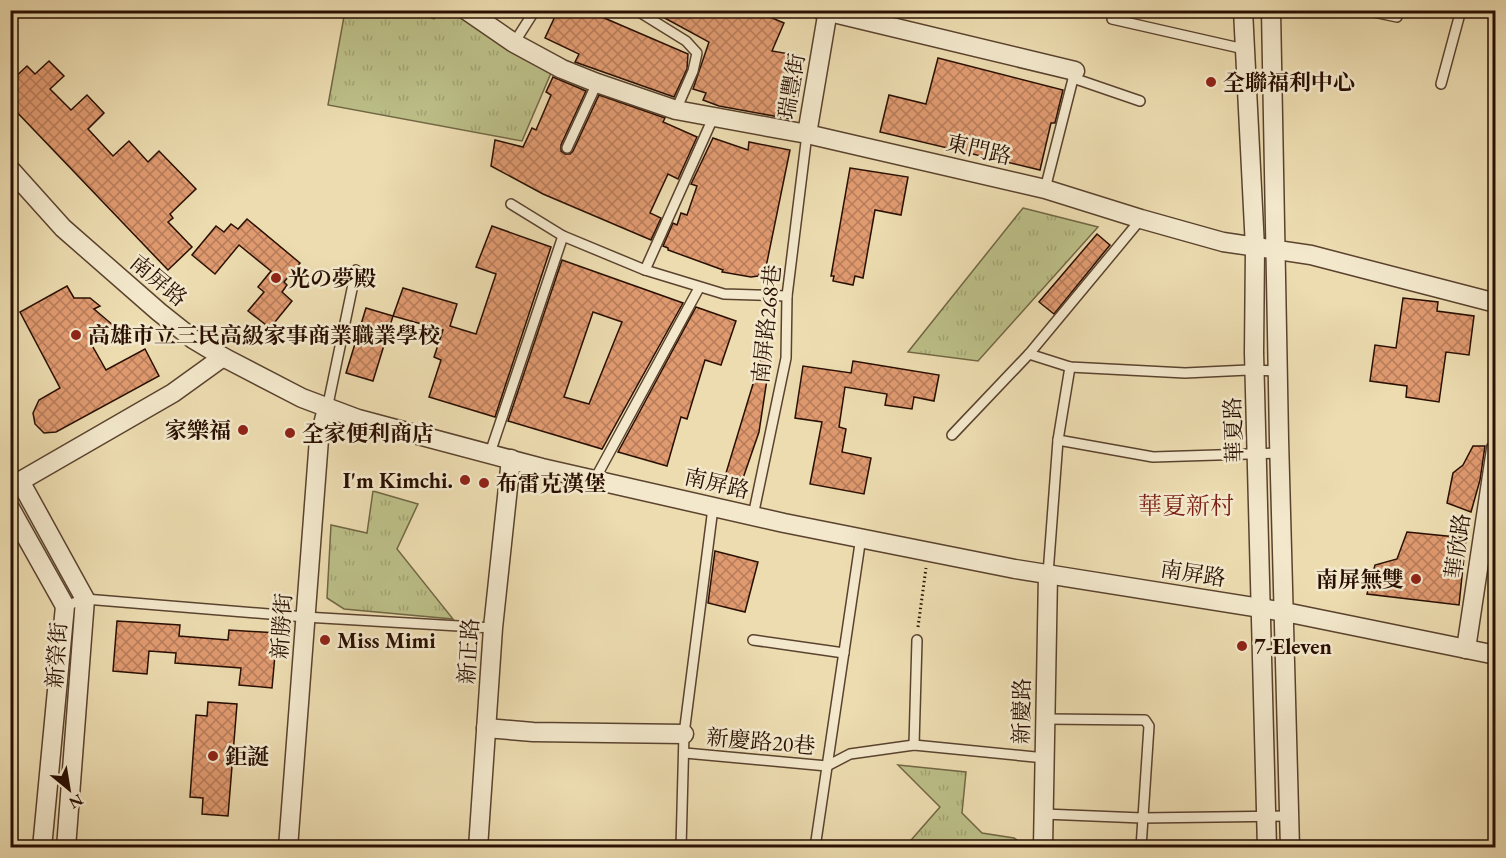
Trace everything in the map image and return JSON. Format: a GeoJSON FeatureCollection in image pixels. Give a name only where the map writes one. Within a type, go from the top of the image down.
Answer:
{"type":"FeatureCollection","features":[{"type":"Feature","properties":{"kind":"street","name":"東門路"},"geometry":{"type":"LineString","coordinates":[[466,10],[514,43],[562,69],[676,110],[807,134],[1045,189],[1223,242],[1311,255],[1496,303]]}},
{"type":"Feature","properties":{"kind":"street","name":"華夏路"},"geometry":{"type":"LineString","coordinates":[[1244,10],[1244,49],[1255,248],[1255,370],[1267,848]]}},
{"type":"Feature","properties":{"kind":"street","name":"華夏路"},"geometry":{"type":"LineString","coordinates":[[1271,10],[1290,848]]}},
{"type":"Feature","properties":{"kind":"street"},"geometry":{"type":"LineString","coordinates":[[825,11],[1074,74]]}},
{"type":"Feature","properties":{"kind":"street","name":"瑞豐街"},"geometry":{"type":"LineString","coordinates":[[807,134],[825,11]]}},
{"type":"Feature","properties":{"kind":"street","name":"南屏路"},"geometry":{"type":"LineString","coordinates":[[10,169],[54,219],[98,260],[193,339],[223,357],[327,409],[511,459],[713,508],[928,552],[1048,574],[1285,612],[1496,655]]}},
{"type":"Feature","properties":{"kind":"street","name":"新榮街"},"geometry":{"type":"LineString","coordinates":[[66,848],[85,599],[15,484],[173,393],[223,357]]}},
{"type":"Feature","properties":{"kind":"street","name":"新勝街"},"geometry":{"type":"LineString","coordinates":[[288,848],[319,439],[327,409]]}},
{"type":"Feature","properties":{"kind":"street","name":"華欣路"},"geometry":{"type":"LineString","coordinates":[[1466,649],[1496,449]]}},
{"type":"Feature","properties":{"kind":"street","name":"新正路"},"geometry":{"type":"LineString","coordinates":[[478,848],[493,628],[511,459]]}},
{"type":"Feature","properties":{"kind":"street","name":"新榮街"},"geometry":{"type":"LineString","coordinates":[[10,508],[66,606],[42,848]]}},
{"type":"Feature","properties":{"kind":"street","name":"新慶路"},"geometry":{"type":"LineString","coordinates":[[1043,848],[1048,574]]}},
{"type":"Feature","properties":{"kind":"street"},"geometry":{"type":"LineString","coordinates":[[486,728],[533,732],[684,734]]}},
{"type":"Feature","properties":{"kind":"lane"},"geometry":{"type":"LineString","coordinates":[[514,43],[535,10]]}},
{"type":"Feature","properties":{"kind":"lane"},"geometry":{"type":"LineString","coordinates":[[636,10],[686,41],[697,53],[693,71],[676,110]]}},
{"type":"Feature","properties":{"kind":"lane"},"geometry":{"type":"LineString","coordinates":[[1364,10],[1397,17]]}},
{"type":"Feature","properties":{"kind":"lane"},"geometry":{"type":"LineString","coordinates":[[1441,84],[1461,10]]}},
{"type":"Feature","properties":{"kind":"lane"},"geometry":{"type":"LineString","coordinates":[[1112,19],[1244,49]]}},
{"type":"Feature","properties":{"kind":"lane"},"geometry":{"type":"LineString","coordinates":[[1045,189],[1074,74],[1140,101]]}},
{"type":"Feature","properties":{"kind":"lane"},"geometry":{"type":"LineString","coordinates":[[567,148],[597,83]]}},
{"type":"Feature","properties":{"kind":"lane"},"geometry":{"type":"LineString","coordinates":[[645,270],[713,118]]}},
{"type":"Feature","properties":{"kind":"lane","name":"南屏路268巷"},"geometry":{"type":"LineString","coordinates":[[753,516],[786,358],[787,296],[807,134]]}},
{"type":"Feature","properties":{"kind":"lane"},"geometry":{"type":"LineString","coordinates":[[511,204],[563,236],[645,270],[699,288],[724,294],[787,296]]}},
{"type":"Feature","properties":{"kind":"lane"},"geometry":{"type":"LineString","coordinates":[[952,435],[1029,354],[1141,219]]}},
{"type":"Feature","properties":{"kind":"lane"},"geometry":{"type":"LineString","coordinates":[[490,453],[563,236]]}},
{"type":"Feature","properties":{"kind":"lane"},"geometry":{"type":"LineString","coordinates":[[327,409],[356,270]]}},
{"type":"Feature","properties":{"kind":"lane"},"geometry":{"type":"LineString","coordinates":[[595,479],[699,288]]}},
{"type":"Feature","properties":{"kind":"lane"},"geometry":{"type":"LineString","coordinates":[[1029,354],[1070,367],[1185,373],[1279,371]]}},
{"type":"Feature","properties":{"kind":"lane"},"geometry":{"type":"LineString","coordinates":[[1048,574],[1058,440],[1070,367]]}},
{"type":"Feature","properties":{"kind":"lane"},"geometry":{"type":"LineString","coordinates":[[1058,440],[1153,457],[1280,453]]}},
{"type":"Feature","properties":{"kind":"lane"},"geometry":{"type":"LineString","coordinates":[[681,848],[684,734],[713,508]]}},
{"type":"Feature","properties":{"kind":"lane"},"geometry":{"type":"LineString","coordinates":[[816,841],[861,537]]}},
{"type":"Feature","properties":{"kind":"lane"},"geometry":{"type":"LineString","coordinates":[[66,606],[85,599],[493,628]]}},
{"type":"Feature","properties":{"kind":"lane"},"geometry":{"type":"LineString","coordinates":[[753,640],[844,653]]}},
{"type":"Feature","properties":{"kind":"lane"},"geometry":{"type":"LineString","coordinates":[[915,745],[917,640]]}},
{"type":"Feature","properties":{"kind":"lane"},"geometry":{"type":"LineString","coordinates":[[1046,719],[1144,720],[1149,726],[1141,848]]}},
{"type":"Feature","properties":{"kind":"lane","name":"新慶路20巷"},"geometry":{"type":"LineString","coordinates":[[685,753],[827,766],[850,754],[915,745],[1045,758]]}},
{"type":"Feature","properties":{"kind":"lane"},"geometry":{"type":"LineString","coordinates":[[1044,814],[1142,818],[1289,816]]}},
{"type":"Feature","properties":{"kind":"path"},"geometry":{"type":"LineString","coordinates":[[917,640],[928,552]]}},
{"type":"Feature","properties":{"kind":"green space"},"geometry":{"type":"Polygon","coordinates":[[[345,11],[412,11],[434,19],[442,11],[456,11],[512,51],[551,73],[522,141],[328,105],[345,11]]]}},
{"type":"Feature","properties":{"kind":"green space"},"geometry":{"type":"Polygon","coordinates":[[[1023,208],[1098,227],[978,361],[908,352],[1023,208]]]}},
{"type":"Feature","properties":{"kind":"green space"},"geometry":{"type":"Polygon","coordinates":[[[373,491],[418,504],[397,549],[453,619],[344,609],[327,598],[331,525],[367,533],[373,491]]]}},
{"type":"Feature","properties":{"kind":"green space"},"geometry":{"type":"Polygon","coordinates":[[[898,765],[966,772],[962,813],[982,833],[1014,838],[1027,847],[905,847],[940,807],[898,765]]]}},
{"type":"Feature","properties":{"kind":"building"},"geometry":{"type":"Polygon","coordinates":[[[558,10],[597,10],[595,14],[688,54],[687,69],[674,97],[575,62],[579,54],[545,38],[558,10]]]}},
{"type":"Feature","properties":{"kind":"building"},"geometry":{"type":"Polygon","coordinates":[[[650,10],[753,10],[784,23],[772,51],[801,56],[790,119],[719,106],[703,100],[706,93],[693,89],[709,42],[650,10]]]}},
{"type":"Feature","properties":{"kind":"building"},"geometry":{"type":"Polygon","coordinates":[[[938,58],[1063,90],[1055,123],[1051,123],[1040,170],[880,132],[889,95],[926,104],[938,58]]]}},
{"type":"Feature","properties":{"kind":"building"},"geometry":{"type":"Polygon","coordinates":[[[49,61],[64,76],[50,89],[71,110],[87,95],[104,113],[88,129],[113,156],[129,141],[148,162],[159,151],[196,189],[170,214],[173,218],[168,222],[192,247],[168,270],[10,105],[10,82],[27,66],[35,74],[49,61]]]}},
{"type":"Feature","properties":{"kind":"building"},"geometry":{"type":"Polygon","coordinates":[[[553,77],[586,91],[561,145],[561,151],[565,154],[573,151],[599,95],[665,118],[663,122],[697,137],[678,179],[668,174],[650,213],[661,218],[651,240],[543,194],[491,166],[495,140],[523,147],[532,128],[536,130],[551,95],[546,92],[553,77]]]}},
{"type":"Feature","properties":{"kind":"building"},"geometry":{"type":"Polygon","coordinates":[[[713,138],[748,150],[749,142],[790,150],[766,267],[758,276],[722,272],[723,270],[668,250],[663,246],[673,223],[677,225],[681,213],[687,215],[697,186],[691,184],[713,138]]]}},
{"type":"Feature","properties":{"kind":"building"},"geometry":{"type":"Polygon","coordinates":[[[850,168],[908,177],[901,215],[875,210],[863,278],[855,276],[853,285],[833,281],[834,276],[831,276],[850,168]]]}},
{"type":"Feature","properties":{"kind":"building","name":"光の夢殿"},"geometry":{"type":"Polygon","coordinates":[[[247,219],[300,263],[284,282],[287,285],[282,292],[292,301],[270,328],[248,311],[264,292],[258,287],[271,271],[239,245],[215,274],[192,255],[216,226],[224,232],[231,224],[238,229],[247,219]]]}},
{"type":"Feature","properties":{"kind":"building"},"geometry":{"type":"Polygon","coordinates":[[[492,226],[551,247],[495,417],[429,397],[441,360],[434,357],[443,330],[393,316],[403,288],[457,304],[450,326],[476,334],[496,274],[476,267],[492,226]]]}},
{"type":"Feature","properties":{"kind":"building"},"geometry":{"type":"Polygon","coordinates":[[[1097,234],[1110,245],[1054,314],[1039,302],[1097,234]]]}},
{"type":"Feature","properties":{"kind":"building"},"geometry":{"type":"Polygon","coordinates":[[[562,260],[683,303],[602,449],[508,421],[562,260]],[[593,312],[564,397],[589,404],[622,322],[593,312]]]}},
{"type":"Feature","properties":{"kind":"building"},"geometry":{"type":"Polygon","coordinates":[[[67,286],[74,298],[90,298],[100,306],[94,309],[114,326],[89,340],[106,370],[145,349],[159,376],[56,432],[44,433],[35,424],[33,413],[39,400],[60,388],[20,312],[67,286]]]}},
{"type":"Feature","properties":{"kind":"building"},"geometry":{"type":"Polygon","coordinates":[[[1403,298],[1438,302],[1437,311],[1474,316],[1469,355],[1446,352],[1439,402],[1406,397],[1407,386],[1370,381],[1375,345],[1396,348],[1403,298]]]}},
{"type":"Feature","properties":{"kind":"building"},"geometry":{"type":"Polygon","coordinates":[[[696,307],[736,321],[721,365],[705,360],[687,419],[681,417],[667,466],[618,452],[696,307]]]}},
{"type":"Feature","properties":{"kind":"building"},"geometry":{"type":"Polygon","coordinates":[[[366,308],[393,316],[373,381],[346,373],[366,308]]]}},
{"type":"Feature","properties":{"kind":"building"},"geometry":{"type":"Polygon","coordinates":[[[763,351],[771,353],[759,432],[741,484],[723,483],[763,351]]]}},
{"type":"Feature","properties":{"kind":"building"},"geometry":{"type":"Polygon","coordinates":[[[853,361],[939,375],[934,401],[914,397],[912,409],[885,405],[887,394],[845,387],[839,427],[846,429],[842,452],[871,458],[864,494],[810,484],[822,422],[795,418],[803,366],[851,373],[853,361]]]}},
{"type":"Feature","properties":{"kind":"building"},"geometry":{"type":"Polygon","coordinates":[[[1473,446],[1485,446],[1480,480],[1471,512],[1447,503],[1453,473],[1463,465],[1473,446]]]}},
{"type":"Feature","properties":{"kind":"building","name":"南屏無雙"},"geometry":{"type":"Polygon","coordinates":[[[1407,532],[1466,538],[1459,605],[1367,594],[1375,565],[1397,559],[1407,532]]]}},
{"type":"Feature","properties":{"kind":"building"},"geometry":{"type":"Polygon","coordinates":[[[715,551],[758,562],[745,612],[708,603],[715,551]]]}},
{"type":"Feature","properties":{"kind":"building"},"geometry":{"type":"Polygon","coordinates":[[[117,621],[180,625],[179,636],[228,640],[229,630],[277,633],[272,688],[239,685],[241,668],[175,663],[176,653],[149,651],[147,674],[113,671],[117,621]]]}},
{"type":"Feature","properties":{"kind":"building","name":"鉅誕"},"geometry":{"type":"Polygon","coordinates":[[[208,702],[237,704],[228,816],[202,814],[203,798],[190,797],[196,715],[207,716],[208,702]]]}},
{"type":"Feature","properties":{"kind":"place","name":"全聯福利中心"},"geometry":{"type":"Point","coordinates":[1211,82]}},
{"type":"Feature","properties":{"kind":"place","name":"光の夢殿"},"geometry":{"type":"Point","coordinates":[276,278]}},
{"type":"Feature","properties":{"kind":"place","name":"高雄市立三民高級家事商業職業學校"},"geometry":{"type":"Point","coordinates":[76,335]}},
{"type":"Feature","properties":{"kind":"place","name":"家樂福"},"geometry":{"type":"Point","coordinates":[243,430]}},
{"type":"Feature","properties":{"kind":"place","name":"全家便利商店"},"geometry":{"type":"Point","coordinates":[290,433]}},
{"type":"Feature","properties":{"kind":"place","name":"I'm Kimchi."},"geometry":{"type":"Point","coordinates":[465,480]}},
{"type":"Feature","properties":{"kind":"place","name":"布雷克漢堡"},"geometry":{"type":"Point","coordinates":[484,483]}},
{"type":"Feature","properties":{"kind":"place","name":"南屏無雙"},"geometry":{"type":"Point","coordinates":[1416,579]}},
{"type":"Feature","properties":{"kind":"place","name":"Miss Mimi"},"geometry":{"type":"Point","coordinates":[325,640]}},
{"type":"Feature","properties":{"kind":"place","name":"7-Eleven"},"geometry":{"type":"Point","coordinates":[1242,646]}},
{"type":"Feature","properties":{"kind":"place","name":"鉅誕"},"geometry":{"type":"Point","coordinates":[213,756]}},
{"type":"Feature","properties":{"kind":"district","name":"華夏新村"},"geometry":{"type":"Point","coordinates":[1186,506]}}]}
